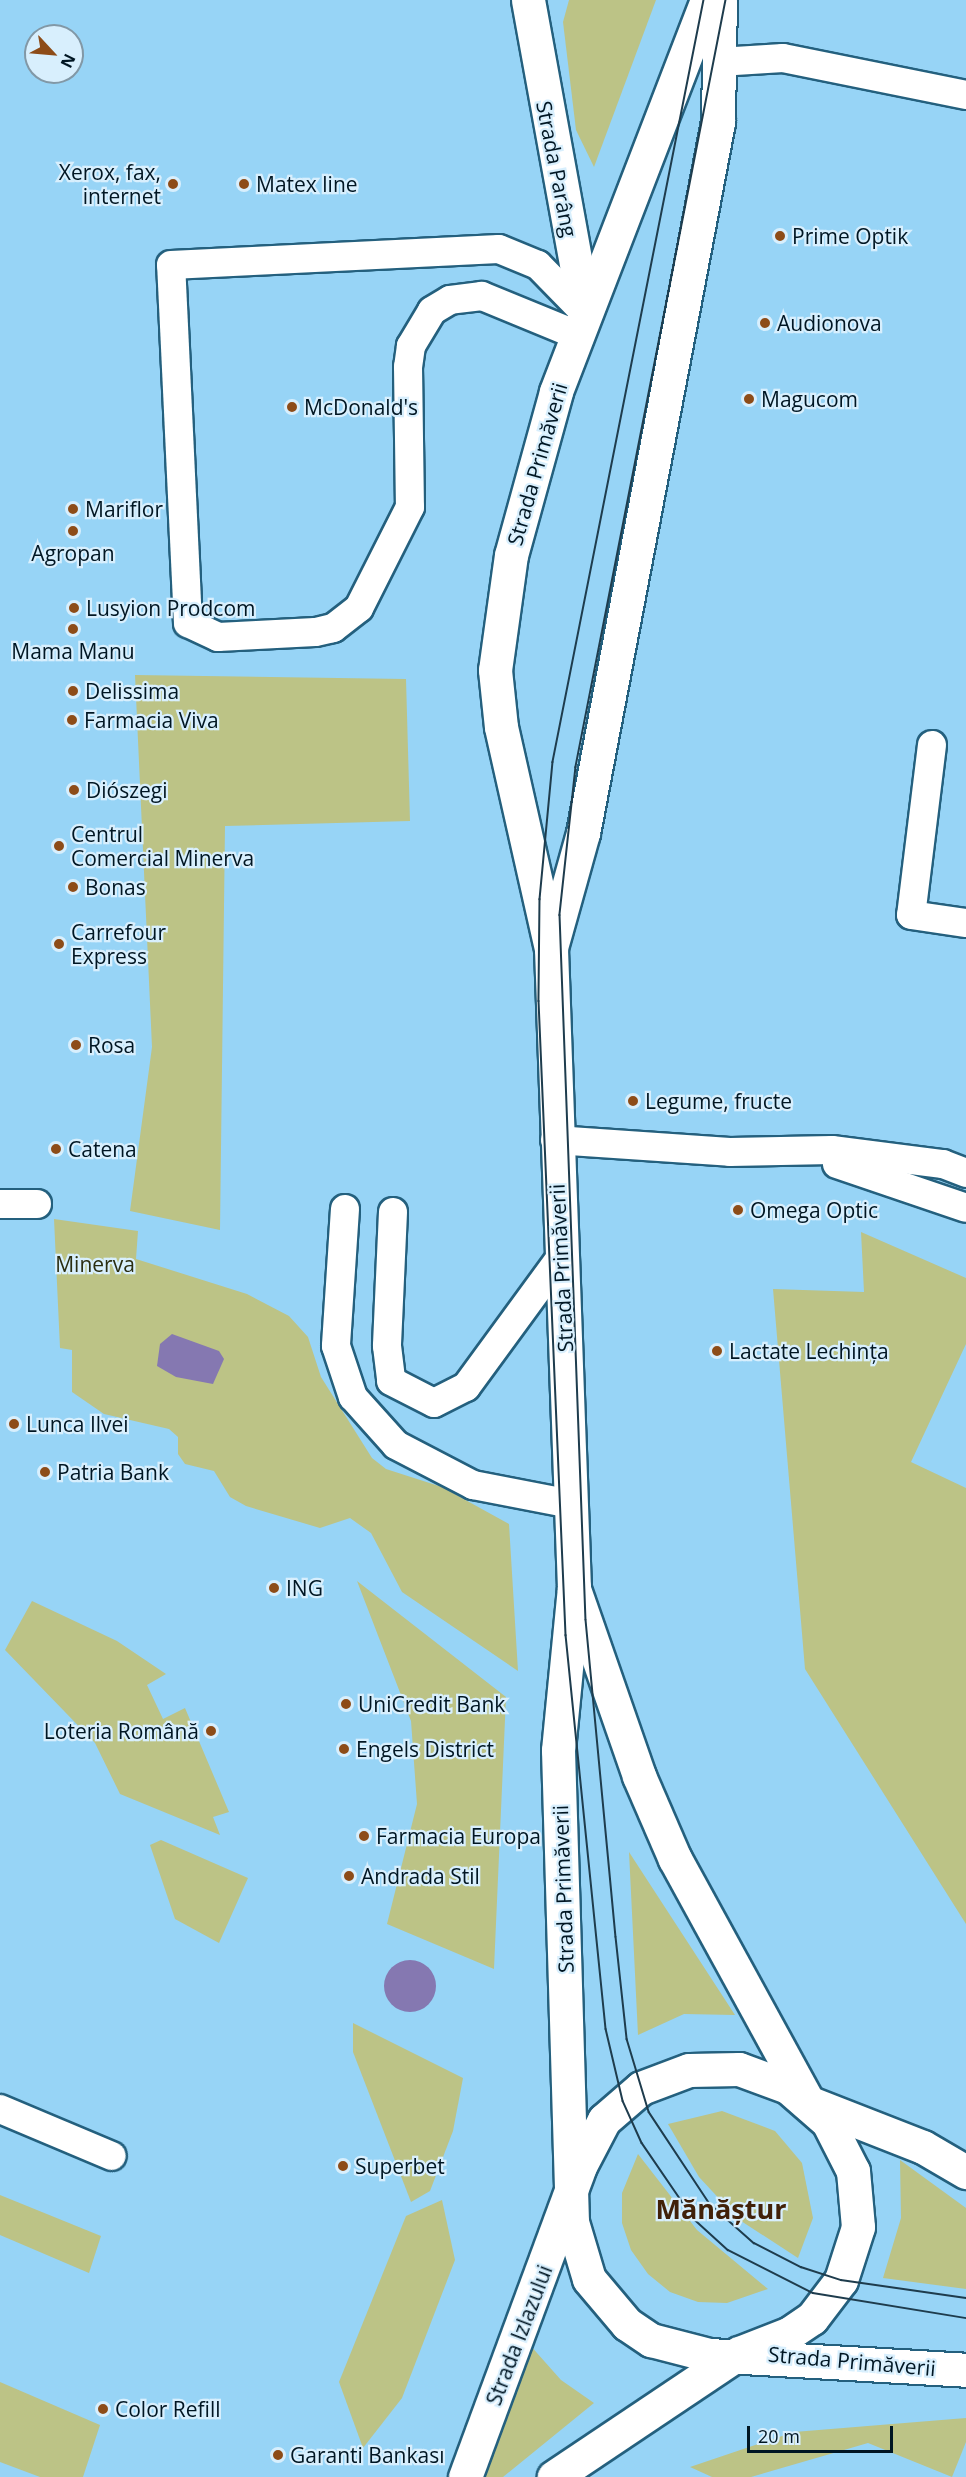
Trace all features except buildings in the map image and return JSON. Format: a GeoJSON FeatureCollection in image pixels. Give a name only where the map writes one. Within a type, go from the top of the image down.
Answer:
{"type":"FeatureCollection","features":[{"type":"Feature","properties":{"kind":"main road","name":"Strada Primăverii"},"geometry":{"type":"LineString","coordinates":[[707,0],[581,324],[510,555],[495,670],[501,727],[551,949],[555,1140],[574,1587],[558,1750],[573,2192],[572,2222],[588,2279],[627,2324],[680,2350],[966,2370]]}},
{"type":"Feature","properties":{"kind":"main road","name":"Strada Primăverii"},"geometry":{"type":"LineString","coordinates":[[551,949],[583,832],[718,122],[720,0]]}},
{"type":"Feature","properties":{"kind":"main road","name":"Strada Parâng"},"geometry":{"type":"LineString","coordinates":[[535,8],[581,324]]}},
{"type":"Feature","properties":{"kind":"main road","name":"Strada Primăverii"},"geometry":{"type":"LineString","coordinates":[[574,1587],[639,1776],[675,1859],[808,2102],[828,2122],[853,2171],[858,2227],[852,2255],[835,2289],[812,2318],[765,2345],[739,2353]]}},
{"type":"Feature","properties":{"kind":"main road","name":"Strada Primăverii"},"geometry":{"type":"LineString","coordinates":[[573,2192],[589,2143],[604,2120],[663,2077],[688,2070],[739,2069],[772,2079],[808,2102],[923,2146],[966,2172]]}},
{"type":"Feature","properties":{"kind":"main road","name":"Strada Izlazului"},"geometry":{"type":"LineString","coordinates":[[465,2477],[573,2192]]}},
{"type":"Feature","properties":{"kind":"main road"},"geometry":{"type":"LineString","coordinates":[[554,2477],[739,2353]]}},
{"type":"Feature","properties":{"kind":"lane"},"geometry":{"type":"LineString","coordinates":[[719,62],[783,58],[966,95]]}},
{"type":"Feature","properties":{"kind":"lane"},"geometry":{"type":"LineString","coordinates":[[499,249],[538,265],[581,324],[482,296],[450,300],[432,311],[411,346],[408,368],[410,507],[359,608],[333,628],[315,632],[218,637],[188,623],[171,265],[499,249]]}},
{"type":"Feature","properties":{"kind":"lane"},"geometry":{"type":"LineString","coordinates":[[932,745],[911,915],[966,923]]}},
{"type":"Feature","properties":{"kind":"lane"},"geometry":{"type":"LineString","coordinates":[[555,1140],[806,1154],[832,1150],[943,1164],[966,1173]]}},
{"type":"Feature","properties":{"kind":"lane"},"geometry":{"type":"LineString","coordinates":[[806,1154],[966,1208]]}},
{"type":"Feature","properties":{"kind":"lane"},"geometry":{"type":"LineString","coordinates":[[0,1204],[37,1204]]}},
{"type":"Feature","properties":{"kind":"lane"},"geometry":{"type":"LineString","coordinates":[[345,1209],[336,1346],[353,1397],[396,1445],[473,1485],[571,1504]]}},
{"type":"Feature","properties":{"kind":"lane"},"geometry":{"type":"LineString","coordinates":[[393,1212],[387,1346],[391,1381],[434,1403],[466,1387],[561,1257]]}},
{"type":"Feature","properties":{"kind":"lane"},"geometry":{"type":"LineString","coordinates":[[0,2109],[112,2157]]}},
{"type":"Feature","properties":{"kind":"green space"},"geometry":{"type":"Polygon","coordinates":[[[569,0],[656,0],[594,167],[576,130],[563,22],[569,0]]]}},
{"type":"Feature","properties":{"kind":"green space"},"geometry":{"type":"Polygon","coordinates":[[[135,675],[406,679],[410,821],[225,826],[220,1230],[130,1211],[152,1047],[135,675]]]}},
{"type":"Feature","properties":{"kind":"green space","name":"Minerva"},"geometry":{"type":"Polygon","coordinates":[[[54,1219],[138,1231],[136,1259],[247,1294],[289,1316],[308,1337],[321,1377],[372,1458],[386,1469],[442,1487],[509,1524],[518,1671],[402,1592],[371,1533],[350,1518],[320,1528],[246,1506],[230,1497],[214,1471],[185,1464],[178,1454],[178,1437],[169,1429],[104,1414],[72,1392],[72,1350],[60,1348],[54,1219]]]}},
{"type":"Feature","properties":{"kind":"green space"},"geometry":{"type":"Polygon","coordinates":[[[861,1232],[966,1278],[966,1344],[911,1462],[966,1488],[966,1924],[805,1669],[773,1289],[864,1292],[861,1232]]]}},
{"type":"Feature","properties":{"kind":"green space"},"geometry":{"type":"Polygon","coordinates":[[[357,1581],[506,1697],[494,1969],[387,1924],[417,1804],[411,1721],[357,1581]]]}},
{"type":"Feature","properties":{"kind":"green space"},"geometry":{"type":"Polygon","coordinates":[[[32,1601],[117,1641],[166,1674],[147,1685],[163,1719],[185,1708],[229,1812],[213,1817],[220,1835],[120,1794],[95,1743],[5,1650],[32,1601]]]}},
{"type":"Feature","properties":{"kind":"green space"},"geometry":{"type":"Polygon","coordinates":[[[161,1840],[248,1878],[219,1943],[175,1919],[150,1845],[161,1840]]]}},
{"type":"Feature","properties":{"kind":"green space"},"geometry":{"type":"Polygon","coordinates":[[[629,1852],[735,2015],[684,2014],[638,2035],[629,1852]]]}},
{"type":"Feature","properties":{"kind":"green space"},"geometry":{"type":"Polygon","coordinates":[[[353,2023],[463,2078],[453,2131],[430,2191],[411,2202],[353,2052],[353,2023]]]}},
{"type":"Feature","properties":{"kind":"green space"},"geometry":{"type":"Polygon","coordinates":[[[722,2111],[775,2131],[802,2163],[813,2218],[798,2258],[738,2219],[699,2177],[668,2124],[722,2111]]]}},
{"type":"Feature","properties":{"kind":"green space"},"geometry":{"type":"Polygon","coordinates":[[[638,2154],[697,2230],[768,2289],[727,2303],[698,2302],[670,2292],[648,2274],[631,2250],[622,2223],[622,2193],[638,2154]]]}},
{"type":"Feature","properties":{"kind":"green space"},"geometry":{"type":"Polygon","coordinates":[[[900,2160],[966,2208],[966,2289],[883,2278],[901,2218],[900,2160]]]}},
{"type":"Feature","properties":{"kind":"green space"},"geometry":{"type":"Polygon","coordinates":[[[0,2195],[101,2236],[89,2273],[0,2235],[0,2195]]]}},
{"type":"Feature","properties":{"kind":"green space"},"geometry":{"type":"Polygon","coordinates":[[[442,2200],[455,2260],[402,2398],[363,2448],[339,2382],[406,2216],[442,2200]]]}},
{"type":"Feature","properties":{"kind":"green space"},"geometry":{"type":"Polygon","coordinates":[[[529,2344],[561,2380],[594,2403],[503,2477],[473,2477],[529,2344]]]}},
{"type":"Feature","properties":{"kind":"green space"},"geometry":{"type":"Polygon","coordinates":[[[0,2382],[100,2425],[83,2477],[40,2477],[0,2462],[0,2382]]]}},
{"type":"Feature","properties":{"kind":"green space"},"geometry":{"type":"Polygon","coordinates":[[[966,2418],[966,2442],[952,2477],[868,2443],[751,2477],[712,2477],[690,2467],[794,2432],[966,2418]]]}},
{"type":"Feature","properties":{"kind":"shaded area"},"geometry":{"type":"Polygon","coordinates":[[[172,1334],[219,1351],[224,1359],[213,1384],[176,1377],[157,1366],[160,1344],[172,1334]]]}},
{"type":"Feature","properties":{"kind":"shaded area"},"geometry":{"type":"Polygon","coordinates":[[[405,1960],[415,1960],[429,1967],[436,1986],[429,2005],[415,2012],[405,2012],[395,2008],[388,2001],[384,1991],[384,1981],[388,1971],[395,1964],[405,1960]]]}},
{"type":"Feature","properties":{"kind":"tram line"},"geometry":{"type":"LineString","coordinates":[[704,0],[553,762],[540,899],[539,1001],[566,1635],[606,2029],[623,2101],[642,2143],[694,2219],[728,2250],[813,2293],[966,2318]]}},
{"type":"Feature","properties":{"kind":"tram line"},"geometry":{"type":"LineString","coordinates":[[726,0],[576,767],[560,915],[586,1620],[616,1937],[627,2039],[649,2112],[710,2204],[754,2243],[801,2267],[841,2280],[966,2298]]}},
{"type":"Feature","properties":{"kind":"place","name":"Xerox, fax, internet"},"geometry":{"type":"Point","coordinates":[173,184]}},
{"type":"Feature","properties":{"kind":"place","name":"Matex line"},"geometry":{"type":"Point","coordinates":[244,184]}},
{"type":"Feature","properties":{"kind":"place","name":"Prime Optik"},"geometry":{"type":"Point","coordinates":[780,236]}},
{"type":"Feature","properties":{"kind":"place","name":"Audionova"},"geometry":{"type":"Point","coordinates":[765,323]}},
{"type":"Feature","properties":{"kind":"place","name":"Magucom"},"geometry":{"type":"Point","coordinates":[749,399]}},
{"type":"Feature","properties":{"kind":"place","name":"McDonald's"},"geometry":{"type":"Point","coordinates":[292,407]}},
{"type":"Feature","properties":{"kind":"place","name":"Mariflor"},"geometry":{"type":"Point","coordinates":[73,509]}},
{"type":"Feature","properties":{"kind":"place","name":"Agropan"},"geometry":{"type":"Point","coordinates":[73,531]}},
{"type":"Feature","properties":{"kind":"place","name":"Lusyion Prodcom"},"geometry":{"type":"Point","coordinates":[74,608]}},
{"type":"Feature","properties":{"kind":"place","name":"Mama Manu"},"geometry":{"type":"Point","coordinates":[73,629]}},
{"type":"Feature","properties":{"kind":"place","name":"Delissima"},"geometry":{"type":"Point","coordinates":[73,691]}},
{"type":"Feature","properties":{"kind":"place","name":"Farmacia Viva"},"geometry":{"type":"Point","coordinates":[72,720]}},
{"type":"Feature","properties":{"kind":"place","name":"Diószegi"},"geometry":{"type":"Point","coordinates":[74,790]}},
{"type":"Feature","properties":{"kind":"place","name":"Centrul Comercial Minerva"},"geometry":{"type":"Point","coordinates":[59,846]}},
{"type":"Feature","properties":{"kind":"place","name":"Bonas"},"geometry":{"type":"Point","coordinates":[73,887]}},
{"type":"Feature","properties":{"kind":"place","name":"Carrefour Express"},"geometry":{"type":"Point","coordinates":[59,944]}},
{"type":"Feature","properties":{"kind":"place","name":"Rosa"},"geometry":{"type":"Point","coordinates":[76,1045]}},
{"type":"Feature","properties":{"kind":"place","name":"Legume, fructe"},"geometry":{"type":"Point","coordinates":[633,1101]}},
{"type":"Feature","properties":{"kind":"place","name":"Catena"},"geometry":{"type":"Point","coordinates":[56,1149]}},
{"type":"Feature","properties":{"kind":"place","name":"Omega Optic"},"geometry":{"type":"Point","coordinates":[738,1210]}},
{"type":"Feature","properties":{"kind":"place","name":"Lactate Lechința"},"geometry":{"type":"Point","coordinates":[717,1351]}},
{"type":"Feature","properties":{"kind":"place","name":"Lunca Ilvei"},"geometry":{"type":"Point","coordinates":[14,1424]}},
{"type":"Feature","properties":{"kind":"place","name":"Patria Bank"},"geometry":{"type":"Point","coordinates":[45,1472]}},
{"type":"Feature","properties":{"kind":"place","name":"ING"},"geometry":{"type":"Point","coordinates":[274,1588]}},
{"type":"Feature","properties":{"kind":"place","name":"UniCredit Bank"},"geometry":{"type":"Point","coordinates":[346,1704]}},
{"type":"Feature","properties":{"kind":"place","name":"Loteria Română"},"geometry":{"type":"Point","coordinates":[211,1731]}},
{"type":"Feature","properties":{"kind":"place","name":"Engels District"},"geometry":{"type":"Point","coordinates":[344,1749]}},
{"type":"Feature","properties":{"kind":"place","name":"Farmacia Europa"},"geometry":{"type":"Point","coordinates":[364,1836]}},
{"type":"Feature","properties":{"kind":"place","name":"Andrada Stil"},"geometry":{"type":"Point","coordinates":[349,1876]}},
{"type":"Feature","properties":{"kind":"place","name":"Superbet"},"geometry":{"type":"Point","coordinates":[343,2166]}},
{"type":"Feature","properties":{"kind":"place","name":"Color Refill"},"geometry":{"type":"Point","coordinates":[103,2409]}},
{"type":"Feature","properties":{"kind":"place","name":"Garanti Bankası"},"geometry":{"type":"Point","coordinates":[278,2455]}},
{"type":"Feature","properties":{"kind":"district","name":"Mănăștur"},"geometry":{"type":"Point","coordinates":[721,2209]}}]}
